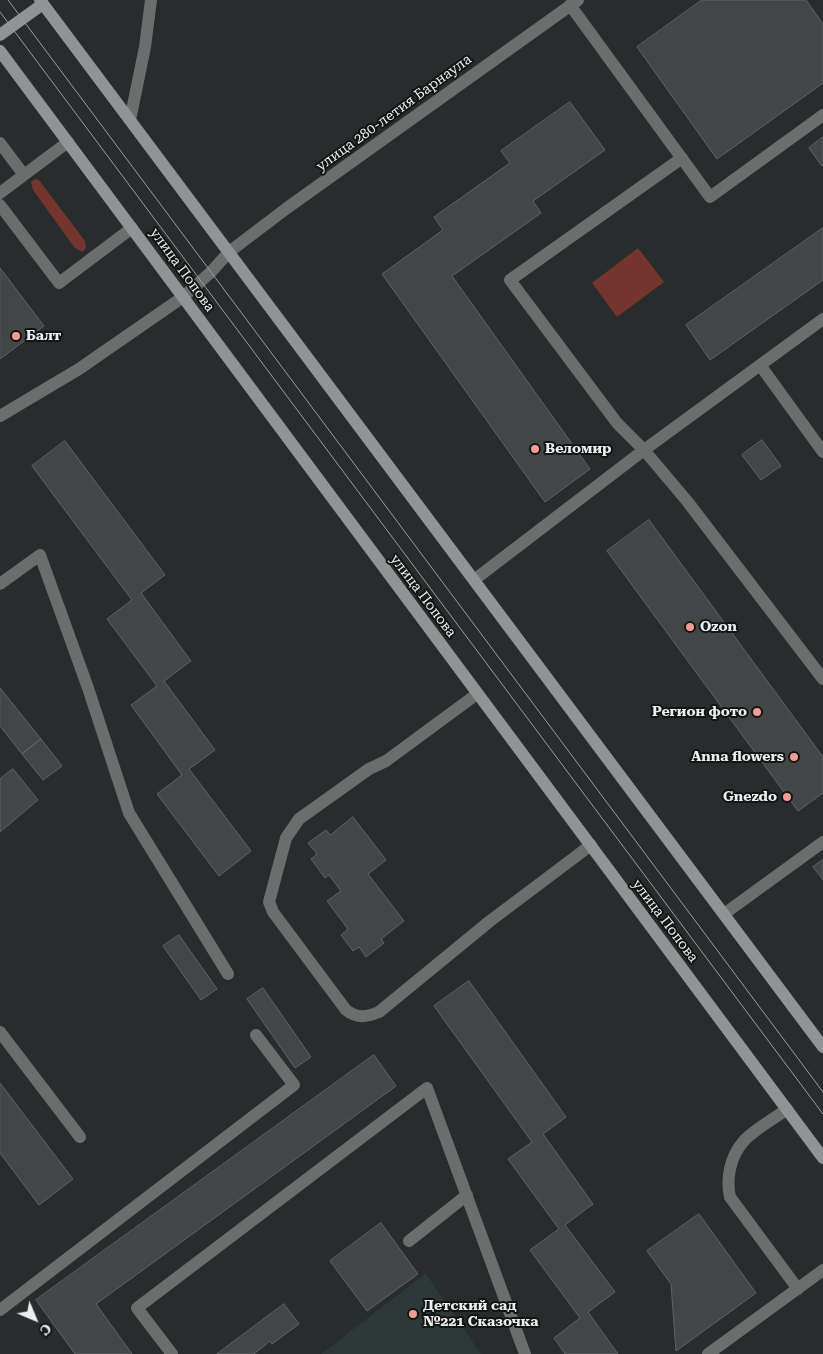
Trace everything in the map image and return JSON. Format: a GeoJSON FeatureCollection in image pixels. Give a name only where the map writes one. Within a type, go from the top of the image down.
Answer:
{"type":"FeatureCollection","features":[{"type":"Feature","properties":{"kind":"main road"},"geometry":{"type":"LineString","coordinates":[[0,35],[41,2],[823,1047]]}},
{"type":"Feature","properties":{"kind":"main road","name":"улица Попова"},"geometry":{"type":"LineString","coordinates":[[0,51],[823,1158]]}},
{"type":"Feature","properties":{"kind":"street"},"geometry":{"type":"LineString","coordinates":[[130,120],[145,47],[151,0]]}},
{"type":"Feature","properties":{"kind":"street"},"geometry":{"type":"LineString","coordinates":[[574,3],[710,197],[823,115]]}},
{"type":"Feature","properties":{"kind":"street","name":"улица 280-летия Барнаула"},"geometry":{"type":"LineString","coordinates":[[0,416],[79,369],[183,297],[211,272],[229,252],[574,3]]}},
{"type":"Feature","properties":{"kind":"street"},"geometry":{"type":"LineString","coordinates":[[0,194],[68,142]]}},
{"type":"Feature","properties":{"kind":"street"},"geometry":{"type":"LineString","coordinates":[[0,143],[24,175]]}},
{"type":"Feature","properties":{"kind":"street"},"geometry":{"type":"LineString","coordinates":[[682,158],[510,280],[617,423],[644,450],[687,501],[823,679]]}},
{"type":"Feature","properties":{"kind":"street"},"geometry":{"type":"LineString","coordinates":[[0,205],[59,283],[132,228]]}},
{"type":"Feature","properties":{"kind":"street"},"geometry":{"type":"LineString","coordinates":[[474,580],[644,450],[823,319]]}},
{"type":"Feature","properties":{"kind":"street"},"geometry":{"type":"LineString","coordinates":[[760,365],[823,452]]}},
{"type":"Feature","properties":{"kind":"street"},"geometry":{"type":"LineString","coordinates":[[0,584],[40,555],[88,688],[129,812],[228,974]]}},
{"type":"Feature","properties":{"kind":"street"},"geometry":{"type":"LineString","coordinates":[[477,694],[386,761],[369,769],[299,819],[286,838],[269,902],[273,912],[346,1010],[355,1016],[367,1016],[379,1012],[490,921],[590,845]]}},
{"type":"Feature","properties":{"kind":"street"},"geometry":{"type":"LineString","coordinates":[[724,914],[823,842]]}},
{"type":"Feature","properties":{"kind":"street"},"geometry":{"type":"LineString","coordinates":[[0,1032],[80,1137]]}},
{"type":"Feature","properties":{"kind":"street"},"geometry":{"type":"LineString","coordinates":[[0,1310],[294,1086],[256,1035]]}},
{"type":"Feature","properties":{"kind":"street"},"geometry":{"type":"LineString","coordinates":[[172,1354],[137,1308],[427,1088],[525,1354]]}},
{"type":"Feature","properties":{"kind":"street"},"geometry":{"type":"LineString","coordinates":[[787,1109],[743,1141],[735,1154],[728,1185],[730,1197],[798,1289]]}},
{"type":"Feature","properties":{"kind":"street"},"geometry":{"type":"LineString","coordinates":[[409,1241],[468,1195]]}},
{"type":"Feature","properties":{"kind":"street"},"geometry":{"type":"LineString","coordinates":[[708,1354],[823,1270]]}},
{"type":"Feature","properties":{"kind":"shaded area"},"geometry":{"type":"Polygon","coordinates":[[[35,179],[39,180],[85,241],[86,248],[82,252],[74,247],[33,190],[31,182],[35,179]]]}},
{"type":"Feature","properties":{"kind":"shaded area"},"geometry":{"type":"Polygon","coordinates":[[[638,248],[664,282],[617,317],[592,283],[638,248]]]}},
{"type":"Feature","properties":{"kind":"shaded area","name":"Детский сад №221 Сказочка"},"geometry":{"type":"Polygon","coordinates":[[[425,1274],[481,1354],[321,1354],[425,1274]]]}},
{"type":"Feature","properties":{"kind":"building"},"geometry":{"type":"Polygon","coordinates":[[[702,0],[806,0],[823,24],[823,83],[717,159],[637,47],[702,0]]]}},
{"type":"Feature","properties":{"kind":"building"},"geometry":{"type":"Polygon","coordinates":[[[570,102],[605,150],[533,201],[541,213],[452,276],[590,469],[545,502],[382,274],[443,230],[434,217],[510,163],[501,151],[570,102]]]}},
{"type":"Feature","properties":{"kind":"building"},"geometry":{"type":"Polygon","coordinates":[[[823,137],[823,165],[822,166],[809,148],[823,137]]]}},
{"type":"Feature","properties":{"kind":"building"},"geometry":{"type":"Polygon","coordinates":[[[823,228],[823,280],[710,360],[686,325],[823,228]]]}},
{"type":"Feature","properties":{"kind":"building"},"geometry":{"type":"Polygon","coordinates":[[[0,268],[44,326],[0,359],[0,268]]]}},
{"type":"Feature","properties":{"kind":"building"},"geometry":{"type":"Polygon","coordinates":[[[762,440],[781,466],[761,480],[742,455],[762,440]]]}},
{"type":"Feature","properties":{"kind":"building"},"geometry":{"type":"Polygon","coordinates":[[[65,441],[165,575],[141,593],[191,661],[164,681],[215,750],[189,769],[251,851],[219,876],[157,794],[182,775],[131,705],[157,686],[107,619],[132,600],[32,466],[65,441]]]}},
{"type":"Feature","properties":{"kind":"building"},"geometry":{"type":"Polygon","coordinates":[[[649,520],[823,757],[823,793],[798,811],[607,551],[649,520]]]}},
{"type":"Feature","properties":{"kind":"building"},"geometry":{"type":"Polygon","coordinates":[[[0,688],[41,739],[22,754],[0,726],[0,688]]]}},
{"type":"Feature","properties":{"kind":"building"},"geometry":{"type":"Polygon","coordinates":[[[41,739],[62,766],[43,780],[22,754],[41,739]]]}},
{"type":"Feature","properties":{"kind":"building"},"geometry":{"type":"Polygon","coordinates":[[[13,769],[38,800],[0,832],[0,779],[13,769]]]}},
{"type":"Feature","properties":{"kind":"building"},"geometry":{"type":"Polygon","coordinates":[[[353,817],[386,860],[368,874],[404,921],[381,939],[384,943],[366,957],[359,947],[353,951],[341,935],[348,929],[327,901],[341,891],[329,875],[325,878],[311,859],[317,854],[308,843],[326,830],[330,835],[353,817]]]}},
{"type":"Feature","properties":{"kind":"building"},"geometry":{"type":"Polygon","coordinates":[[[823,860],[823,880],[813,867],[823,860]]]}},
{"type":"Feature","properties":{"kind":"building"},"geometry":{"type":"Polygon","coordinates":[[[179,935],[217,989],[201,1000],[163,946],[179,935]]]}},
{"type":"Feature","properties":{"kind":"building"},"geometry":{"type":"Polygon","coordinates":[[[469,981],[566,1117],[543,1134],[593,1204],[565,1225],[615,1292],[588,1312],[618,1354],[565,1354],[554,1338],[580,1318],[530,1250],[559,1229],[508,1159],[532,1142],[434,1006],[469,981]]]}},
{"type":"Feature","properties":{"kind":"building"},"geometry":{"type":"Polygon","coordinates":[[[263,988],[311,1057],[295,1068],[247,999],[263,988]]]}},
{"type":"Feature","properties":{"kind":"building"},"geometry":{"type":"Polygon","coordinates":[[[374,1055],[396,1086],[96,1304],[132,1354],[75,1354],[36,1300],[374,1055]]]}},
{"type":"Feature","properties":{"kind":"building"},"geometry":{"type":"Polygon","coordinates":[[[0,1083],[73,1179],[39,1205],[0,1153],[0,1083]]]}},
{"type":"Feature","properties":{"kind":"building"},"geometry":{"type":"Polygon","coordinates":[[[699,1214],[756,1293],[676,1351],[671,1284],[647,1251],[699,1214]]]}},
{"type":"Feature","properties":{"kind":"building"},"geometry":{"type":"Polygon","coordinates":[[[381,1223],[418,1274],[367,1311],[330,1261],[381,1223]]]}},
{"type":"Feature","properties":{"kind":"building"},"geometry":{"type":"Polygon","coordinates":[[[284,1304],[299,1324],[272,1344],[270,1341],[254,1354],[217,1354],[284,1304]]]}},
{"type":"Feature","properties":{"kind":"tram line"},"geometry":{"type":"LineString","coordinates":[[8,0],[823,1092]]}},
{"type":"Feature","properties":{"kind":"tram line"},"geometry":{"type":"LineString","coordinates":[[0,12],[823,1114]]}},
{"type":"Feature","properties":{"kind":"place","name":"Балт"},"geometry":{"type":"Point","coordinates":[16,336]}},
{"type":"Feature","properties":{"kind":"place","name":"Веломир"},"geometry":{"type":"Point","coordinates":[535,449]}},
{"type":"Feature","properties":{"kind":"place","name":"Ozon"},"geometry":{"type":"Point","coordinates":[690,627]}},
{"type":"Feature","properties":{"kind":"place","name":"Регион фото"},"geometry":{"type":"Point","coordinates":[757,712]}},
{"type":"Feature","properties":{"kind":"place","name":"Anna flowers"},"geometry":{"type":"Point","coordinates":[794,757]}},
{"type":"Feature","properties":{"kind":"place","name":"Gnezdo"},"geometry":{"type":"Point","coordinates":[787,797]}},
{"type":"Feature","properties":{"kind":"place","name":"Детский сад №221 Сказочка"},"geometry":{"type":"Point","coordinates":[413,1314]}}]}
